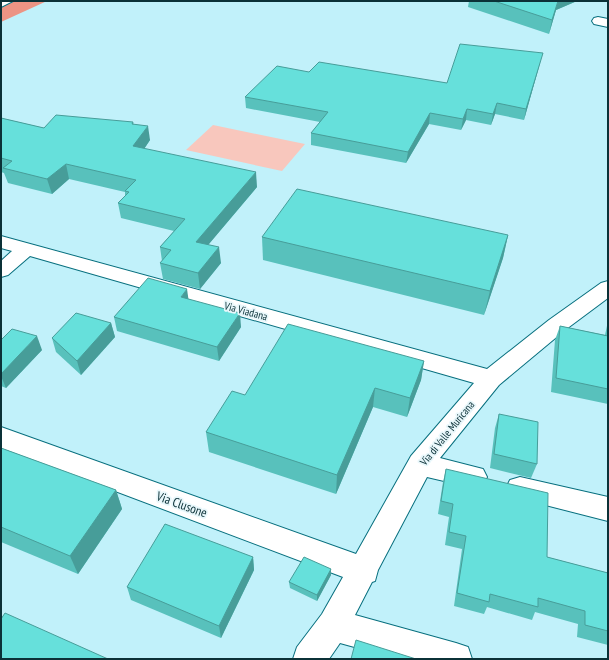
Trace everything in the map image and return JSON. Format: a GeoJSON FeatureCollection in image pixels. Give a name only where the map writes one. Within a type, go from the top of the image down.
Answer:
{"type":"FeatureCollection","features":[{"type":"Feature","properties":{"kind":"street"},"geometry":{"type":"LineString","coordinates":[[1,4],[8,1]]}},
{"type":"Feature","properties":{"kind":"street","name":"Via Viadana"},"geometry":{"type":"LineString","coordinates":[[1,242],[25,250],[491,379]]}},
{"type":"Feature","properties":{"kind":"street"},"geometry":{"type":"LineString","coordinates":[[1,271],[25,250]]}},
{"type":"Feature","properties":{"kind":"street","name":"Via di Valle Muricana"},"geometry":{"type":"LineString","coordinates":[[309,659],[333,625],[364,571],[420,464],[491,379],[557,326],[608,288]]}},
{"type":"Feature","properties":{"kind":"street","name":"Via Clusone"},"geometry":{"type":"LineString","coordinates":[[1,437],[364,571]]}},
{"type":"Feature","properties":{"kind":"street"},"geometry":{"type":"LineString","coordinates":[[420,464],[608,508]]}},
{"type":"Feature","properties":{"kind":"street"},"geometry":{"type":"LineString","coordinates":[[333,625],[456,659]]}},
{"type":"Feature","properties":{"kind":"shaded area"},"geometry":{"type":"Polygon","coordinates":[[[15,1],[47,1],[1,22],[1,8],[15,1]]]}},
{"type":"Feature","properties":{"kind":"shaded area"},"geometry":{"type":"Polygon","coordinates":[[[213,125],[305,144],[282,171],[186,150],[213,125]]]}},
{"type":"Feature","properties":{"kind":"building"},"geometry":{"type":"Polygon","coordinates":[[[494,1],[558,1],[552,20],[494,1]]]}},
{"type":"Feature","properties":{"kind":"building"},"geometry":{"type":"Polygon","coordinates":[[[460,44],[543,53],[526,109],[497,103],[493,114],[467,109],[463,119],[430,113],[408,152],[311,133],[328,112],[245,97],[277,66],[309,72],[319,62],[447,83],[460,44]]]}},
{"type":"Feature","properties":{"kind":"building"},"geometry":{"type":"Polygon","coordinates":[[[56,115],[133,122],[132,124],[148,126],[133,146],[256,172],[196,242],[219,247],[198,273],[160,263],[171,250],[160,247],[185,219],[118,203],[129,192],[125,191],[136,180],[66,164],[47,179],[3,168],[12,161],[1,158],[1,118],[44,128],[56,115]]]}},
{"type":"Feature","properties":{"kind":"building"},"geometry":{"type":"Polygon","coordinates":[[[297,189],[508,235],[490,291],[262,237],[297,189]]]}},
{"type":"Feature","properties":{"kind":"building"},"geometry":{"type":"Polygon","coordinates":[[[148,278],[187,289],[181,297],[240,313],[217,347],[114,317],[148,278]]]}},
{"type":"Feature","properties":{"kind":"building"},"geometry":{"type":"Polygon","coordinates":[[[76,313],[111,323],[77,361],[52,338],[76,313]]]}},
{"type":"Feature","properties":{"kind":"building"},"geometry":{"type":"Polygon","coordinates":[[[288,324],[424,361],[410,398],[375,388],[337,475],[206,432],[232,391],[245,395],[288,324]]]}},
{"type":"Feature","properties":{"kind":"building"},"geometry":{"type":"Polygon","coordinates":[[[560,326],[608,336],[608,389],[556,378],[560,326]]]}},
{"type":"Feature","properties":{"kind":"building"},"geometry":{"type":"Polygon","coordinates":[[[12,329],[37,336],[1,374],[1,340],[12,329]]]}},
{"type":"Feature","properties":{"kind":"building"},"geometry":{"type":"Polygon","coordinates":[[[499,414],[538,422],[537,464],[494,454],[499,414]]]}},
{"type":"Feature","properties":{"kind":"building"},"geometry":{"type":"Polygon","coordinates":[[[1,448],[116,490],[70,556],[1,527],[1,448]]]}},
{"type":"Feature","properties":{"kind":"building"},"geometry":{"type":"Polygon","coordinates":[[[446,469],[548,493],[547,557],[608,573],[608,631],[585,625],[585,611],[538,598],[538,607],[490,594],[489,602],[457,593],[466,536],[449,532],[453,504],[441,501],[446,469]]]}},
{"type":"Feature","properties":{"kind":"building"},"geometry":{"type":"Polygon","coordinates":[[[165,524],[253,557],[219,626],[127,587],[165,524]]]}},
{"type":"Feature","properties":{"kind":"building"},"geometry":{"type":"Polygon","coordinates":[[[304,557],[331,569],[317,595],[289,582],[304,557]]]}},
{"type":"Feature","properties":{"kind":"building"},"geometry":{"type":"Polygon","coordinates":[[[5,613],[108,659],[1,659],[1,619],[5,613]]]}},
{"type":"Feature","properties":{"kind":"building"},"geometry":{"type":"Polygon","coordinates":[[[356,640],[416,659],[351,659],[356,640]]]}}]}
